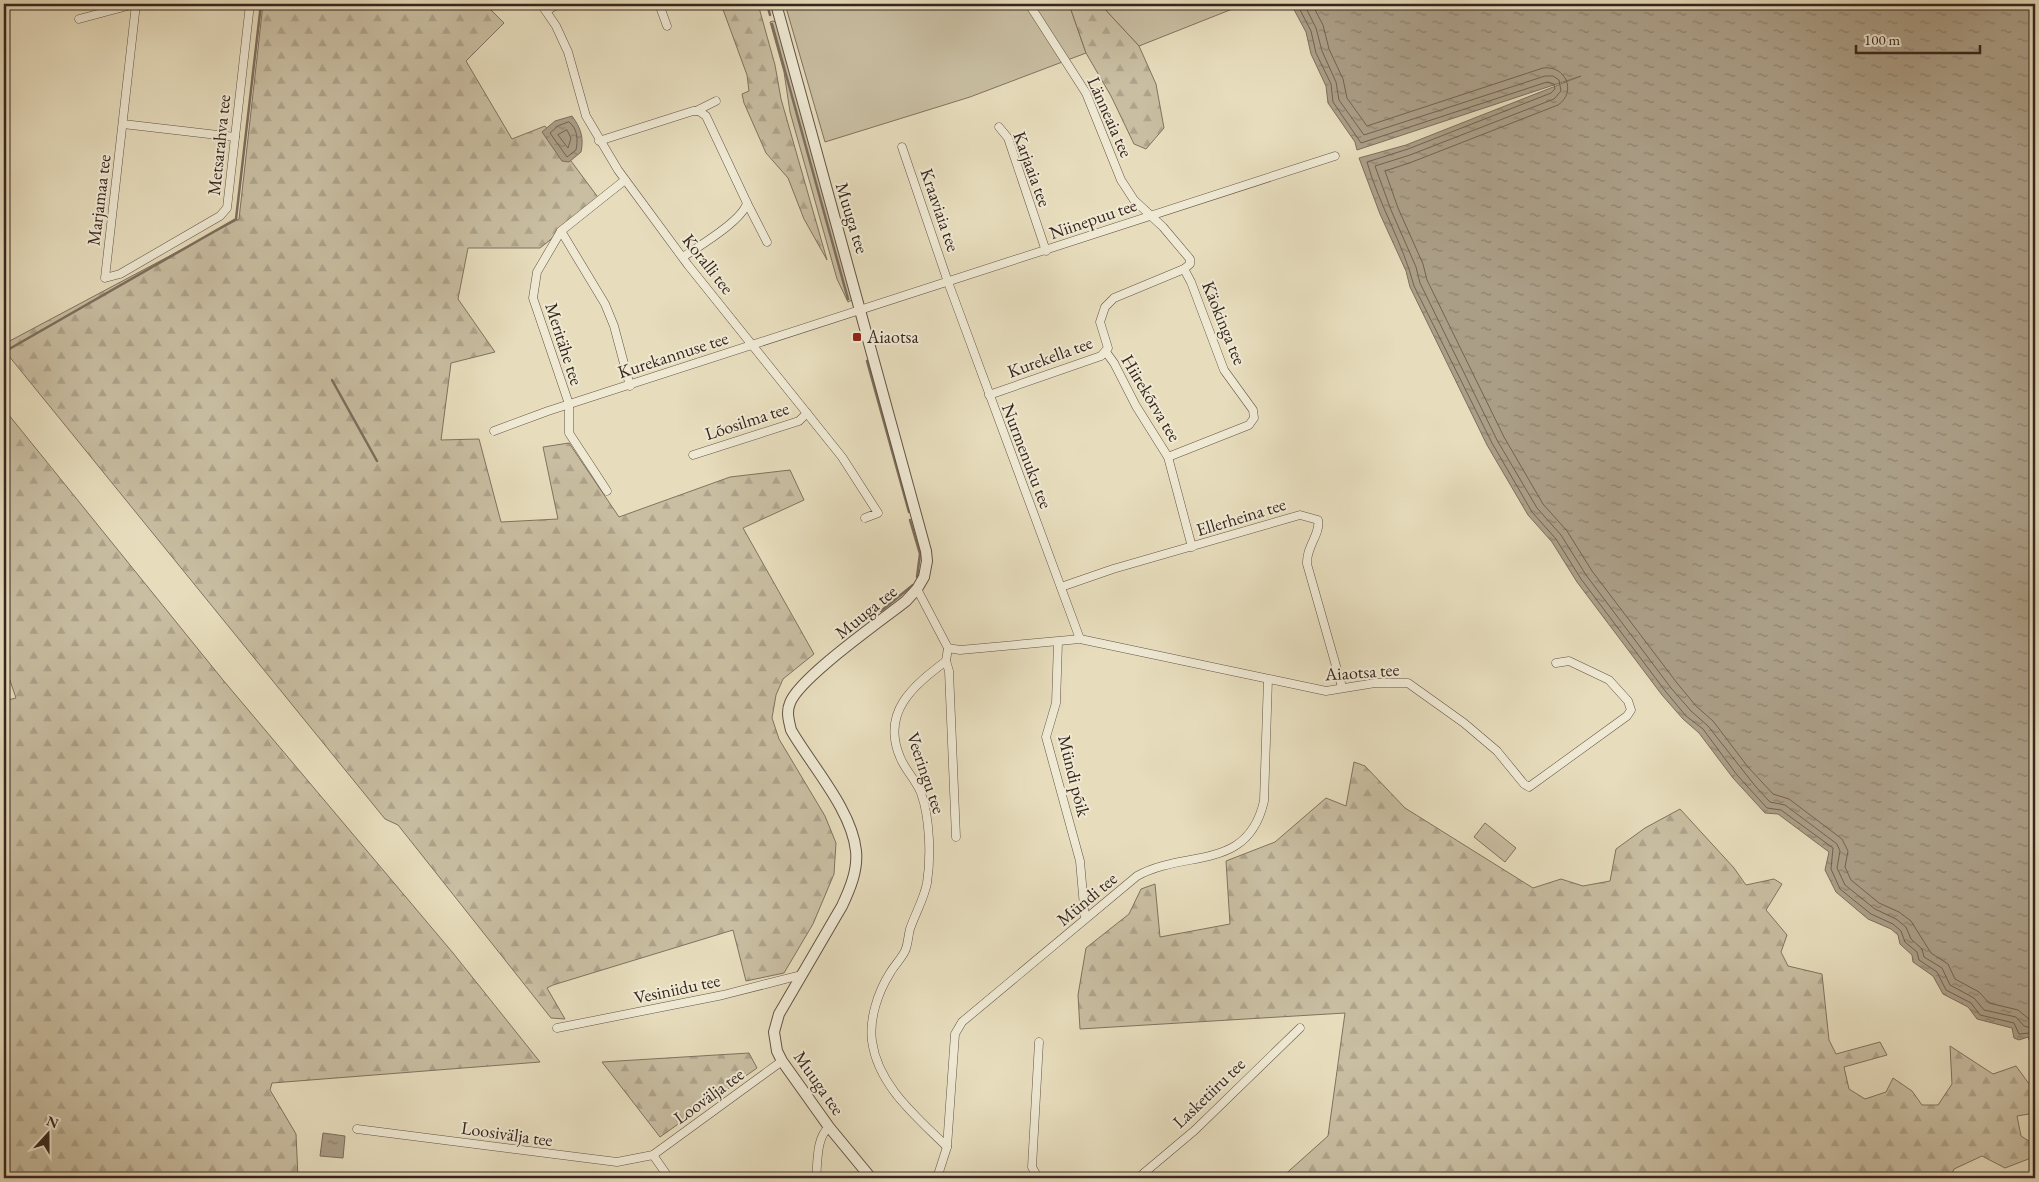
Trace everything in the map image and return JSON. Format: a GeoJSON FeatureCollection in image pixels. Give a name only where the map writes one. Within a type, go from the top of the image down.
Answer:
{"type":"FeatureCollection","features":[{"type":"Feature","properties":{"kind":"street","name":"Marjamaa tee"},"geometry":{"type":"LineString","coordinates":[[79,19],[135,4],[105,278]]}},
{"type":"Feature","properties":{"kind":"street","name":"Metsarahva tee"},"geometry":{"type":"LineString","coordinates":[[105,278],[120,274],[220,216],[227,208],[250,4]]}},
{"type":"Feature","properties":{"kind":"street","name":"Koralli tee"},"geometry":{"type":"LineString","coordinates":[[541,4],[556,26],[568,52],[586,116],[599,141],[625,180],[683,257],[842,457],[878,512],[865,518]]}},
{"type":"Feature","properties":{"kind":"street"},"geometry":{"type":"LineString","coordinates":[[546,11],[558,4]]}},
{"type":"Feature","properties":{"kind":"street"},"geometry":{"type":"LineString","coordinates":[[659,4],[667,26]]}},
{"type":"Feature","properties":{"kind":"street","name":"Muuga tee"},"geometry":{"type":"LineString","coordinates":[[776,4],[926,552],[926,569],[917,589],[906,600],[810,677],[794,695],[789,704],[788,711],[791,730],[851,826],[856,851],[854,873],[849,891],[785,1003],[775,1025],[777,1051],[782,1061],[830,1127],[871,1178]]}},
{"type":"Feature","properties":{"kind":"street","name":"Länneaia tee"},"geometry":{"type":"LineString","coordinates":[[1029,4],[1086,93],[1121,180],[1134,200],[1150,215]]}},
{"type":"Feature","properties":{"kind":"street"},"geometry":{"type":"LineString","coordinates":[[599,141],[696,111],[716,101]]}},
{"type":"Feature","properties":{"kind":"street"},"geometry":{"type":"LineString","coordinates":[[696,111],[706,116],[767,242]]}},
{"type":"Feature","properties":{"kind":"street"},"geometry":{"type":"LineString","coordinates":[[123,124],[235,137]]}},
{"type":"Feature","properties":{"kind":"street","name":"Karjaaia tee"},"geometry":{"type":"LineString","coordinates":[[999,127],[1008,138],[1046,251]]}},
{"type":"Feature","properties":{"kind":"street","name":"Kraaviaia tee"},"geometry":{"type":"LineString","coordinates":[[902,147],[948,282]]}},
{"type":"Feature","properties":{"kind":"street","name":"Niinepuu tee"},"geometry":{"type":"LineString","coordinates":[[861,309],[1046,251],[1150,215],[1335,156]]}},
{"type":"Feature","properties":{"kind":"street","name":"Meritähe tee"},"geometry":{"type":"LineString","coordinates":[[607,491],[573,441],[570,433],[569,404],[533,298],[537,272],[561,231],[625,180]]}},
{"type":"Feature","properties":{"kind":"street"},"geometry":{"type":"LineString","coordinates":[[683,257],[736,218],[746,208],[747,203]]}},
{"type":"Feature","properties":{"kind":"street","name":"Käokinga tee"},"geometry":{"type":"LineString","coordinates":[[1150,215],[1163,227],[1190,259],[1190,264],[1184,269],[1191,282],[1224,370],[1253,410],[1254,418],[1249,426],[1168,457]]}},
{"type":"Feature","properties":{"kind":"street"},"geometry":{"type":"LineString","coordinates":[[561,231],[605,304],[614,326],[630,386]]}},
{"type":"Feature","properties":{"kind":"street","name":"Kurekella tee"},"geometry":{"type":"LineString","coordinates":[[989,396],[1101,356],[1108,348],[1100,322],[1102,314],[1114,298],[1184,269]]}},
{"type":"Feature","properties":{"kind":"street","name":"Nurmenuku tee"},"geometry":{"type":"LineString","coordinates":[[948,282],[1080,639]]}},
{"type":"Feature","properties":{"kind":"street","name":"Kurekannuse tee"},"geometry":{"type":"LineString","coordinates":[[494,432],[569,404],[630,386],[861,309]]}},
{"type":"Feature","properties":{"kind":"street","name":"Hiirekõrva tee"},"geometry":{"type":"LineString","coordinates":[[1106,352],[1114,363],[1136,406],[1168,457],[1192,548]]}},
{"type":"Feature","properties":{"kind":"street","name":"Lõosilma tee"},"geometry":{"type":"LineString","coordinates":[[693,455],[799,421],[807,413]]}},
{"type":"Feature","properties":{"kind":"street","name":"Ellerheina tee"},"geometry":{"type":"LineString","coordinates":[[1062,587],[1113,569],[1192,548],[1300,515],[1318,520],[1318,528],[1306,553],[1342,688]]}},
{"type":"Feature","properties":{"kind":"street"},"geometry":{"type":"LineString","coordinates":[[917,589],[948,648],[946,661],[949,671],[954,754],[956,837]]}},
{"type":"Feature","properties":{"kind":"street","name":"Aiaotsa tee"},"geometry":{"type":"LineString","coordinates":[[948,648],[960,650],[1080,639],[1326,691],[1394,681],[1408,683],[1464,723],[1497,751],[1524,784],[1529,787],[1536,784],[1619,722],[1631,710],[1628,701],[1609,680],[1569,661],[1556,663]]}},
{"type":"Feature","properties":{"kind":"street","name":"Mündi põik"},"geometry":{"type":"LineString","coordinates":[[1058,642],[1056,703],[1046,737],[1080,861],[1085,918]]}},
{"type":"Feature","properties":{"kind":"street","name":"Veeringu tee"},"geometry":{"type":"LineString","coordinates":[[946,661],[911,692],[902,703],[895,719],[896,746],[920,792],[928,823],[927,884],[909,932],[905,951],[885,982],[874,1008],[871,1039],[879,1068],[895,1093],[947,1147]]}},
{"type":"Feature","properties":{"kind":"street","name":"Mündi tee"},"geometry":{"type":"LineString","coordinates":[[937,1178],[947,1147],[953,1048],[958,1028],[970,1014],[1138,876],[1164,864],[1202,858],[1235,848],[1242,843],[1261,816],[1264,801],[1268,679]]}},
{"type":"Feature","properties":{"kind":"street","name":"Vesiniidu tee"},"geometry":{"type":"LineString","coordinates":[[557,1028],[722,995],[801,975]]}},
{"type":"Feature","properties":{"kind":"street","name":"Lasketiiru tee"},"geometry":{"type":"LineString","coordinates":[[1138,1178],[1195,1130],[1300,1028]]}},
{"type":"Feature","properties":{"kind":"street"},"geometry":{"type":"LineString","coordinates":[[1038,1178],[1032,1167],[1039,1042]]}},
{"type":"Feature","properties":{"kind":"street","name":"Loovälja tee"},"geometry":{"type":"LineString","coordinates":[[653,1155],[782,1061]]}},
{"type":"Feature","properties":{"kind":"street"},"geometry":{"type":"LineString","coordinates":[[816,1178],[820,1140],[823,1132],[830,1127]]}},
{"type":"Feature","properties":{"kind":"street","name":"Loosivälja tee"},"geometry":{"type":"LineString","coordinates":[[357,1129],[606,1162],[653,1155]]}},
{"type":"Feature","properties":{"kind":"street"},"geometry":{"type":"LineString","coordinates":[[653,1155],[669,1178]]}},
{"type":"Feature","properties":{"kind":"green space"},"geometry":{"type":"Polygon","coordinates":[[[263,4],[485,4],[504,23],[466,61],[512,139],[545,126],[600,200],[540,248],[468,248],[458,299],[495,352],[451,363],[441,440],[479,439],[501,522],[558,519],[543,447],[569,443],[619,517],[730,477],[790,470],[804,500],[743,528],[814,654],[783,679],[776,695],[772,718],[779,739],[825,816],[836,843],[834,874],[813,924],[784,973],[746,981],[733,930],[553,985],[547,988],[565,1019],[551,1018],[398,825],[385,819],[4,350],[4,344],[239,219],[263,4]]]}},
{"type":"Feature","properties":{"kind":"green space"},"geometry":{"type":"Polygon","coordinates":[[[721,4],[758,4],[775,65],[781,99],[827,260],[804,219],[788,178],[766,153],[744,103],[742,94],[749,91],[747,75],[721,4]]]}},
{"type":"Feature","properties":{"kind":"green space"},"geometry":{"type":"Polygon","coordinates":[[[785,4],[1069,4],[1086,53],[970,97],[825,142],[785,4]]]}},
{"type":"Feature","properties":{"kind":"green space"},"geometry":{"type":"Polygon","coordinates":[[[1069,4],[1100,4],[1139,46],[1156,84],[1164,128],[1146,149],[1134,144],[1111,96],[1086,53],[1069,4]]]}},
{"type":"Feature","properties":{"kind":"green space"},"geometry":{"type":"Polygon","coordinates":[[[1100,4],[1245,4],[1139,46],[1100,4]]]}},
{"type":"Feature","properties":{"kind":"green space"},"geometry":{"type":"Polygon","coordinates":[[[770,22],[776,22],[854,299],[848,302],[837,279],[790,112],[784,72],[770,22]]]}},
{"type":"Feature","properties":{"kind":"green space"},"geometry":{"type":"Polygon","coordinates":[[[4,409],[223,680],[453,953],[540,1062],[272,1083],[270,1090],[296,1134],[298,1178],[4,1178],[4,701],[16,698],[4,663],[4,409]]]}},
{"type":"Feature","properties":{"kind":"green space"},"geometry":{"type":"Polygon","coordinates":[[[1354,762],[1365,766],[1405,808],[1533,888],[1561,879],[1583,886],[1610,881],[1616,849],[1645,828],[1680,809],[1734,868],[1746,885],[1774,879],[1782,884],[1766,910],[1787,935],[1781,952],[1788,966],[1822,974],[1829,1040],[1836,1054],[1880,1042],[1887,1055],[1844,1067],[1849,1089],[1865,1099],[1886,1092],[1893,1078],[1912,1091],[1922,1105],[1938,1105],[1952,1084],[1950,1046],[1993,1074],[2016,1066],[2035,1092],[2035,1113],[2017,1116],[2021,1136],[2035,1145],[2031,1158],[2005,1168],[1982,1156],[1954,1169],[1950,1178],[1281,1178],[1328,1136],[1345,1013],[1080,1029],[1078,995],[1086,948],[1129,914],[1141,889],[1155,884],[1160,937],[1230,924],[1226,861],[1275,842],[1326,798],[1346,806],[1354,762]]]}},
{"type":"Feature","properties":{"kind":"green space"},"geometry":{"type":"Polygon","coordinates":[[[1485,823],[1516,848],[1505,862],[1474,837],[1485,823]]]}},
{"type":"Feature","properties":{"kind":"green space"},"geometry":{"type":"Polygon","coordinates":[[[749,1053],[757,1068],[660,1137],[602,1062],[749,1053]]]}},
{"type":"Feature","properties":{"kind":"water"},"geometry":{"type":"Polygon","coordinates":[[[1291,4],[2035,4],[2035,1054],[2028,1037],[2019,1040],[2014,1038],[2012,1028],[1977,1019],[1968,1007],[1943,994],[1933,976],[1913,962],[1912,955],[1900,944],[1898,935],[1891,929],[1868,919],[1836,892],[1825,870],[1829,852],[1778,814],[1765,813],[1733,778],[1699,733],[1683,719],[1662,695],[1577,582],[1552,542],[1528,515],[1487,445],[1410,287],[1406,271],[1380,214],[1359,158],[1406,145],[1581,76],[1357,150],[1355,142],[1328,103],[1326,86],[1311,54],[1306,32],[1291,4]]]}},
{"type":"Feature","properties":{"kind":"water"},"geometry":{"type":"Polygon","coordinates":[[[572,116],[581,133],[581,152],[569,162],[562,161],[542,132],[555,121],[572,116]]]}},
{"type":"Feature","properties":{"kind":"water"},"geometry":{"type":"Polygon","coordinates":[[[323,1133],[345,1136],[343,1158],[320,1156],[323,1133]]]}},
{"type":"Feature","properties":{"kind":"waterway"},"geometry":{"type":"LineString","coordinates":[[4,352],[236,219],[261,4]]}},
{"type":"Feature","properties":{"kind":"waterway"},"geometry":{"type":"LineString","coordinates":[[767,4],[770,15]]}},
{"type":"Feature","properties":{"kind":"waterway"},"geometry":{"type":"LineString","coordinates":[[772,24],[848,299]]}},
{"type":"Feature","properties":{"kind":"waterway"},"geometry":{"type":"LineString","coordinates":[[867,361],[909,512]]}},
{"type":"Feature","properties":{"kind":"waterway"},"geometry":{"type":"LineString","coordinates":[[332,380],[377,461]]}},
{"type":"Feature","properties":{"kind":"waterway"},"geometry":{"type":"LineString","coordinates":[[910,520],[920,554],[917,577]]}},
{"type":"Feature","properties":{"kind":"waterway"},"geometry":{"type":"LineString","coordinates":[[881,611],[913,585]]}},
{"type":"Feature","properties":{"kind":"place","name":"Aiaotsa"},"geometry":{"type":"Point","coordinates":[857,337]}}]}
